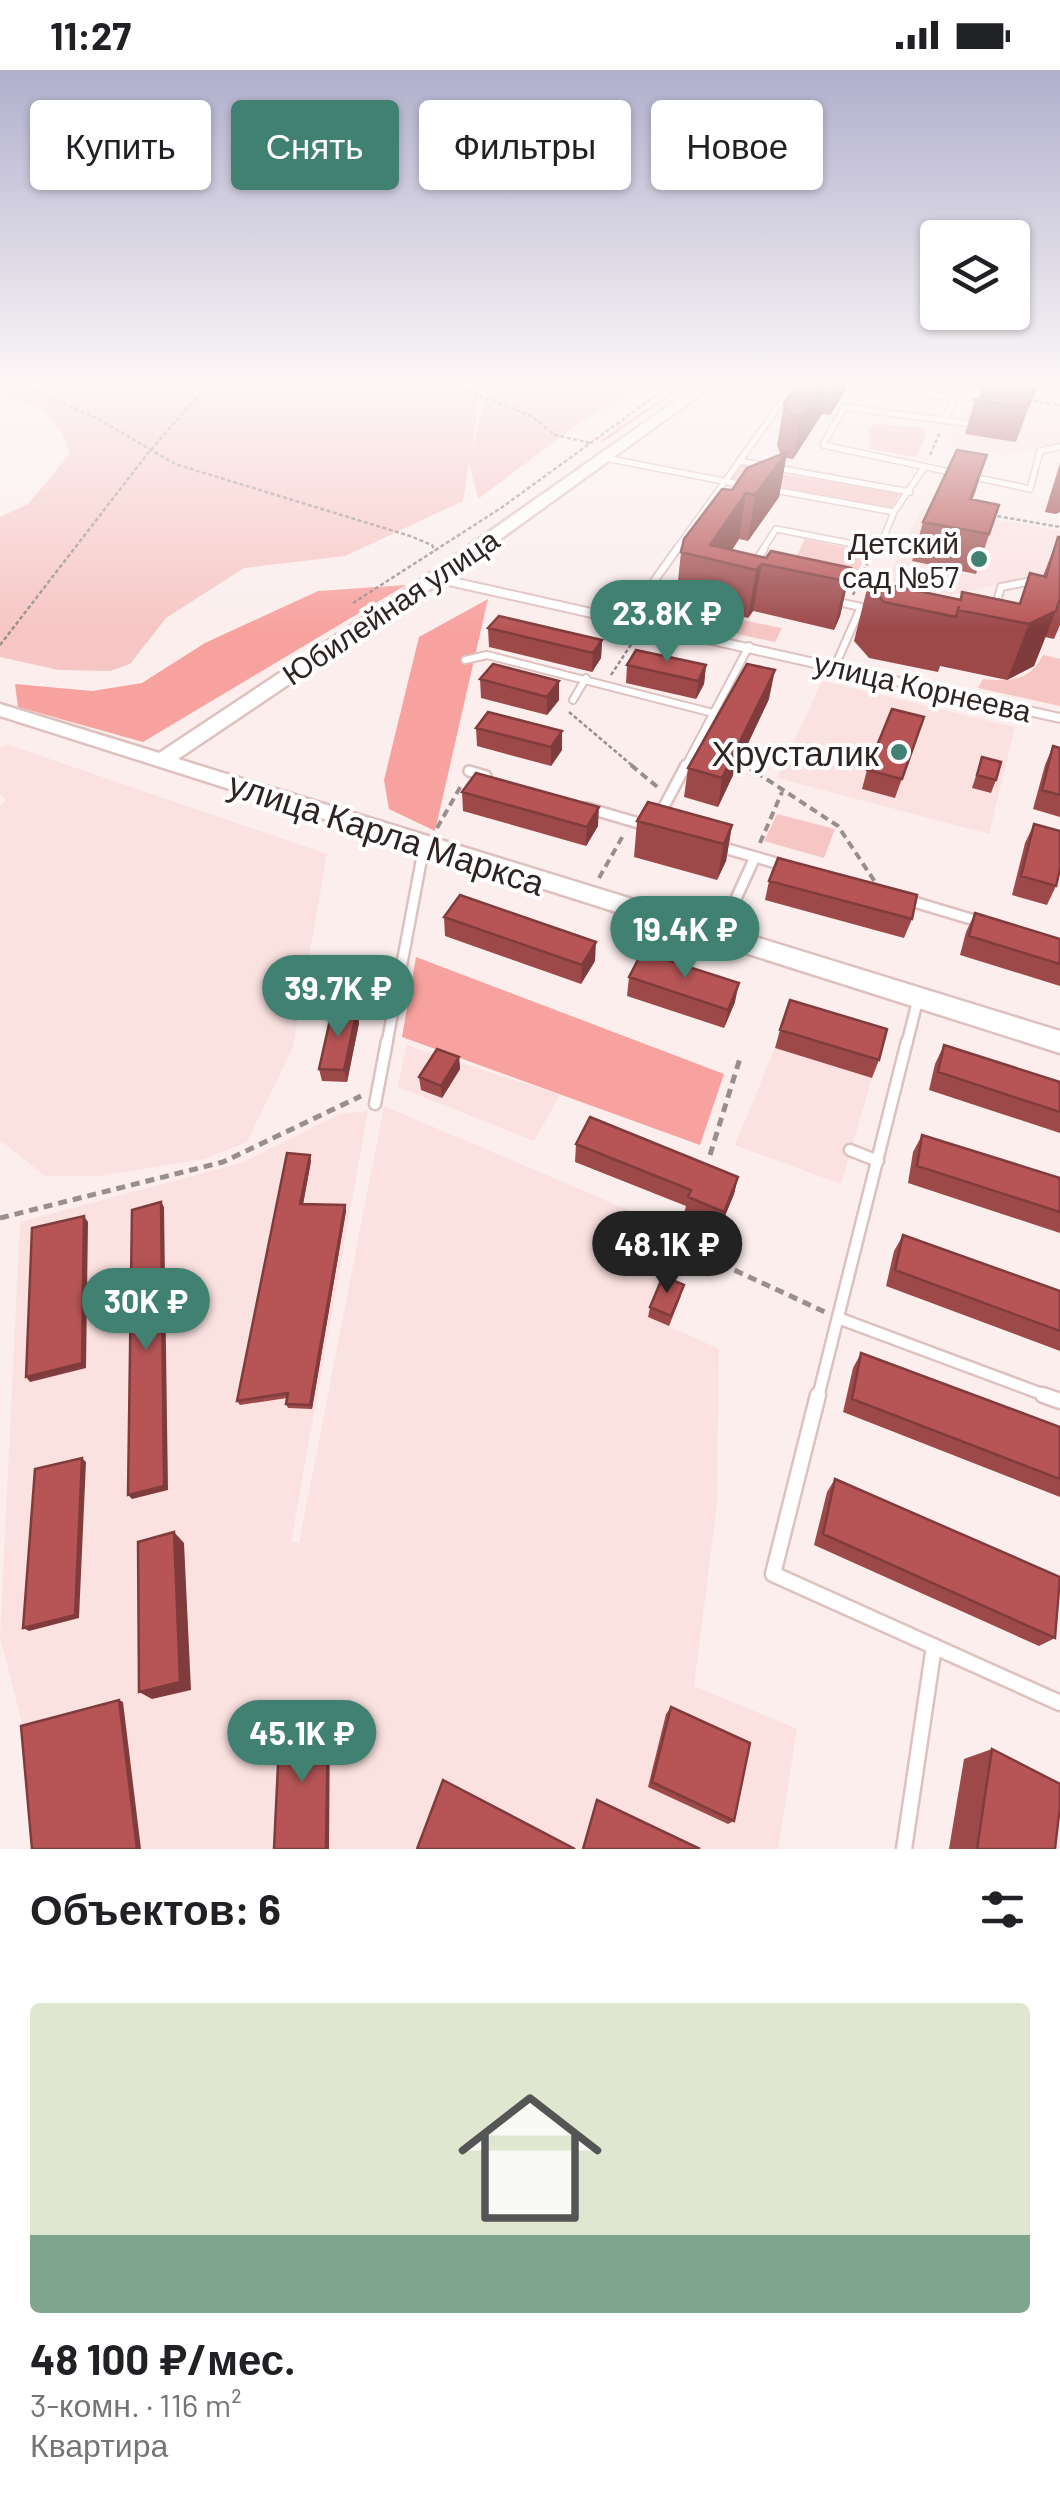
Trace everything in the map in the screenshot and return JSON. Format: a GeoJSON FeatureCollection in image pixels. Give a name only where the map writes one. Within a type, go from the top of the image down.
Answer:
{"type":"FeatureCollection","features":[{"type":"Feature","properties":{"kind":"street","name":"Юбилейная улица"},"geometry":{"type":"LineString","coordinates":[[164,759],[597,464]]}},
{"type":"Feature","properties":{"kind":"street","name":"улица Корнеева"},"geometry":{"type":"LineString","coordinates":[[435,578],[1060,718]]}},
{"type":"Feature","properties":{"kind":"street","name":"улица Карла Маркса"},"geometry":{"type":"LineString","coordinates":[[0,710],[429,838],[718,938],[1060,1042]]}},
{"type":"Feature","properties":{"kind":"lane"},"geometry":{"type":"LineString","coordinates":[[637,464],[749,486]]}},
{"type":"Feature","properties":{"kind":"lane"},"geometry":{"type":"LineString","coordinates":[[627,619],[736,464]]}},
{"type":"Feature","properties":{"kind":"lane"},"geometry":{"type":"LineString","coordinates":[[760,464],[910,492]]}},
{"type":"Feature","properties":{"kind":"lane"},"geometry":{"type":"LineString","coordinates":[[910,464],[1030,489],[1037,464]]}},
{"type":"Feature","properties":{"kind":"lane"},"geometry":{"type":"LineString","coordinates":[[752,568],[776,529],[879,549],[894,512],[924,467]]}},
{"type":"Feature","properties":{"kind":"lane"},"geometry":{"type":"LineString","coordinates":[[768,489],[894,512]]}},
{"type":"Feature","properties":{"kind":"lane"},"geometry":{"type":"LineString","coordinates":[[882,540],[904,545]]}},
{"type":"Feature","properties":{"kind":"lane"},"geometry":{"type":"LineString","coordinates":[[991,622],[1001,587],[1032,581]]}},
{"type":"Feature","properties":{"kind":"lane"},"geometry":{"type":"LineString","coordinates":[[832,600],[860,606],[835,666]]}},
{"type":"Feature","properties":{"kind":"lane"},"geometry":{"type":"LineString","coordinates":[[856,614],[875,618]]}},
{"type":"Feature","properties":{"kind":"lane"},"geometry":{"type":"LineString","coordinates":[[577,805],[653,828],[749,646]]}},
{"type":"Feature","properties":{"kind":"lane"},"geometry":{"type":"LineString","coordinates":[[465,660],[488,655],[712,713]]}},
{"type":"Feature","properties":{"kind":"lane"},"geometry":{"type":"LineString","coordinates":[[573,700],[586,678]]}},
{"type":"Feature","properties":{"kind":"lane"},"geometry":{"type":"LineString","coordinates":[[469,771],[505,782]]}},
{"type":"Feature","properties":{"kind":"lane"},"geometry":{"type":"LineString","coordinates":[[375,1104],[429,838]]}},
{"type":"Feature","properties":{"kind":"lane"},"geometry":{"type":"LineString","coordinates":[[704,842],[791,867]]}},
{"type":"Feature","properties":{"kind":"lane"},"geometry":{"type":"LineString","coordinates":[[718,938],[754,857]]}},
{"type":"Feature","properties":{"kind":"lane"},"geometry":{"type":"LineString","coordinates":[[882,893],[989,924]]}},
{"type":"Feature","properties":{"kind":"lane"},"geometry":{"type":"LineString","coordinates":[[919,998],[773,1574],[1060,1702]]}},
{"type":"Feature","properties":{"kind":"lane"},"geometry":{"type":"LineString","coordinates":[[850,1150],[878,1160]]}},
{"type":"Feature","properties":{"kind":"lane"},"geometry":{"type":"LineString","coordinates":[[838,1318],[1060,1401]]}},
{"type":"Feature","properties":{"kind":"lane"},"geometry":{"type":"LineString","coordinates":[[904,1849],[934,1646]]}},
{"type":"Feature","properties":{"kind":"path"},"geometry":{"type":"LineString","coordinates":[[0,645],[140,464]]}},
{"type":"Feature","properties":{"kind":"path"},"geometry":{"type":"LineString","coordinates":[[183,464],[410,536],[432,544],[435,551]]}},
{"type":"Feature","properties":{"kind":"path"},"geometry":{"type":"LineString","coordinates":[[353,603],[561,464]]}},
{"type":"Feature","properties":{"kind":"path"},"geometry":{"type":"LineString","coordinates":[[982,514],[1060,526]]}},
{"type":"Feature","properties":{"kind":"path"},"geometry":{"type":"LineString","coordinates":[[849,604],[874,548]]}},
{"type":"Feature","properties":{"kind":"path"},"geometry":{"type":"LineString","coordinates":[[606,683],[638,634]]}},
{"type":"Feature","properties":{"kind":"path"},"geometry":{"type":"LineString","coordinates":[[573,700],[567,710],[668,797]]}},
{"type":"Feature","properties":{"kind":"path"},"geometry":{"type":"LineString","coordinates":[[734,757],[838,826],[882,893]]}},
{"type":"Feature","properties":{"kind":"path"},"geometry":{"type":"LineString","coordinates":[[429,838],[469,771]]}},
{"type":"Feature","properties":{"kind":"path"},"geometry":{"type":"LineString","coordinates":[[754,857],[783,790]]}},
{"type":"Feature","properties":{"kind":"path"},"geometry":{"type":"LineString","coordinates":[[596,882],[631,822]]}},
{"type":"Feature","properties":{"kind":"path"},"geometry":{"type":"LineString","coordinates":[[710,1156],[741,1055]]}},
{"type":"Feature","properties":{"kind":"path"},"geometry":{"type":"LineString","coordinates":[[0,1218],[223,1162],[379,1088]]}},
{"type":"Feature","properties":{"kind":"path"},"geometry":{"type":"LineString","coordinates":[[671,1213],[714,1235],[730,1268],[838,1318]]}},
{"type":"Feature","properties":{"kind":"shaded area"},"geometry":{"type":"Polygon","coordinates":[[[62,464],[469,464],[463,501],[345,556],[244,568],[166,618],[130,664],[110,671],[59,670],[0,657],[0,517],[28,504],[62,464]]]}},
{"type":"Feature","properties":{"kind":"shaded area"},"geometry":{"type":"Polygon","coordinates":[[[469,464],[525,464],[478,499],[469,464]]]}},
{"type":"Feature","properties":{"kind":"shaded area"},"geometry":{"type":"Polygon","coordinates":[[[743,464],[748,464],[764,468],[763,471],[901,493],[891,508],[731,477],[743,464]]]}},
{"type":"Feature","properties":{"kind":"shaded area","name":"Детский сад №57"},"geometry":{"type":"Polygon","coordinates":[[[922,507],[1060,531],[1060,574],[1048,573],[952,595],[887,580],[922,507]]]}},
{"type":"Feature","properties":{"kind":"shaded area"},"geometry":{"type":"Polygon","coordinates":[[[805,539],[868,552],[856,575],[838,582],[805,572],[804,556],[797,555],[805,539]]]}},
{"type":"Feature","properties":{"kind":"shaded area"},"geometry":{"type":"Polygon","coordinates":[[[406,585],[143,742],[18,707],[15,684],[92,691],[142,683],[205,643],[318,591],[406,585]]]}},
{"type":"Feature","properties":{"kind":"shaded area"},"geometry":{"type":"Polygon","coordinates":[[[488,599],[435,831],[389,809],[384,780],[419,637],[488,599]]]}},
{"type":"Feature","properties":{"kind":"shaded area"},"geometry":{"type":"Polygon","coordinates":[[[709,613],[782,628],[775,642],[700,626],[709,613]]]}},
{"type":"Feature","properties":{"kind":"shaded area"},"geometry":{"type":"Polygon","coordinates":[[[1043,655],[1060,659],[1060,706],[978,688],[983,679],[1010,680],[1025,675],[1043,655]]]}},
{"type":"Feature","properties":{"kind":"shaded area","name":"Хрусталик"},"geometry":{"type":"Polygon","coordinates":[[[822,681],[1015,727],[989,834],[777,778],[822,681]]]}},
{"type":"Feature","properties":{"kind":"shaded area"},"geometry":{"type":"Polygon","coordinates":[[[6,744],[327,854],[293,1047],[247,1142],[204,1159],[99,1176],[45,1176],[0,1140],[0,805],[6,800],[0,794],[0,749],[6,744]]]}},
{"type":"Feature","properties":{"kind":"shaded area"},"geometry":{"type":"Polygon","coordinates":[[[777,814],[835,829],[824,858],[764,841],[777,814]]]}},
{"type":"Feature","properties":{"kind":"shaded area"},"geometry":{"type":"Polygon","coordinates":[[[416,957],[724,1074],[700,1145],[402,1037],[416,957]]]}},
{"type":"Feature","properties":{"kind":"shaded area"},"geometry":{"type":"Polygon","coordinates":[[[406,1045],[560,1095],[534,1141],[398,1087],[406,1045]]]}},
{"type":"Feature","properties":{"kind":"shaded area"},"geometry":{"type":"Polygon","coordinates":[[[775,1048],[872,1078],[841,1184],[735,1145],[775,1048]]]}},
{"type":"Feature","properties":{"kind":"shaded area"},"geometry":{"type":"Polygon","coordinates":[[[384,1106],[685,1234],[649,1317],[719,1349],[717,1504],[694,1686],[797,1729],[778,1849],[35,1849],[22,1723],[0,1637],[20,1222],[241,1163],[340,1114],[368,1111],[291,1542],[299,1543],[384,1106]]]}},
{"type":"Feature","properties":{"kind":"building"},"geometry":{"type":"Polygon","coordinates":[[[778,464],[755,495],[746,493],[710,545],[766,558],[771,551],[851,568],[845,581],[762,564],[756,570],[681,552],[684,539],[722,489],[732,490],[747,468],[778,464]]]}},
{"type":"Feature","properties":{"kind":"building"},"geometry":{"type":"Polygon","coordinates":[[[950,464],[984,464],[970,499],[999,505],[989,534],[923,522],[950,464]]]}},
{"type":"Feature","properties":{"kind":"building"},"geometry":{"type":"Polygon","coordinates":[[[1058,537],[1060,598],[1056,611],[1029,624],[958,610],[959,606],[956,617],[884,602],[868,585],[870,581],[961,600],[962,592],[1020,604],[1030,573],[1046,577],[1058,537]]]}},
{"type":"Feature","properties":{"kind":"building"},"geometry":{"type":"Polygon","coordinates":[[[499,616],[602,640],[593,653],[488,628],[499,616]]]}},
{"type":"Feature","properties":{"kind":"building"},"geometry":{"type":"Polygon","coordinates":[[[636,650],[706,665],[698,681],[627,665],[636,650]]]}},
{"type":"Feature","properties":{"kind":"building"},"geometry":{"type":"Polygon","coordinates":[[[493,664],[559,681],[547,697],[480,679],[493,664]]]}},
{"type":"Feature","properties":{"kind":"building"},"geometry":{"type":"Polygon","coordinates":[[[747,664],[775,670],[722,778],[688,768],[747,664]]]}},
{"type":"Feature","properties":{"kind":"building"},"geometry":{"type":"Polygon","coordinates":[[[892,709],[924,717],[902,779],[867,770],[892,709]]]}},
{"type":"Feature","properties":{"kind":"building"},"geometry":{"type":"Polygon","coordinates":[[[488,712],[562,731],[551,747],[476,728],[488,712]]]}},
{"type":"Feature","properties":{"kind":"building"},"geometry":{"type":"Polygon","coordinates":[[[1053,746],[1060,748],[1060,795],[1042,790],[1053,746]]]}},
{"type":"Feature","properties":{"kind":"building"},"geometry":{"type":"Polygon","coordinates":[[[982,757],[1001,762],[996,780],[977,775],[982,757]]]}},
{"type":"Feature","properties":{"kind":"building"},"geometry":{"type":"Polygon","coordinates":[[[476,773],[599,807],[587,827],[462,792],[476,773]]]}},
{"type":"Feature","properties":{"kind":"building"},"geometry":{"type":"Polygon","coordinates":[[[648,802],[732,825],[724,844],[637,821],[648,802]]]}},
{"type":"Feature","properties":{"kind":"building"},"geometry":{"type":"Polygon","coordinates":[[[1034,824],[1060,831],[1056,886],[1021,876],[1034,824]]]}},
{"type":"Feature","properties":{"kind":"building"},"geometry":{"type":"Polygon","coordinates":[[[778,858],[917,895],[912,919],[769,881],[778,858]]]}},
{"type":"Feature","properties":{"kind":"building"},"geometry":{"type":"Polygon","coordinates":[[[460,895],[596,942],[582,965],[444,917],[460,895]]]}},
{"type":"Feature","properties":{"kind":"building"},"geometry":{"type":"Polygon","coordinates":[[[975,913],[1060,939],[1060,964],[969,936],[975,913]]]}},
{"type":"Feature","properties":{"kind":"building"},"geometry":{"type":"Polygon","coordinates":[[[642,952],[739,983],[728,1010],[629,977],[642,952]]]}},
{"type":"Feature","properties":{"kind":"building"},"geometry":{"type":"Polygon","coordinates":[[[790,1000],[887,1029],[879,1060],[780,1030],[790,1000]]]}},
{"type":"Feature","properties":{"kind":"building"},"geometry":{"type":"Polygon","coordinates":[[[357,1010],[344,1070],[319,1069],[332,1011],[357,1010]]]}},
{"type":"Feature","properties":{"kind":"building"},"geometry":{"type":"Polygon","coordinates":[[[944,1045],[1060,1082],[1060,1112],[938,1072],[944,1045]]]}},
{"type":"Feature","properties":{"kind":"building"},"geometry":{"type":"Polygon","coordinates":[[[437,1049],[459,1057],[441,1086],[419,1077],[437,1049]]]}},
{"type":"Feature","properties":{"kind":"building"},"geometry":{"type":"Polygon","coordinates":[[[590,1117],[738,1177],[724,1212],[688,1197],[691,1190],[576,1144],[590,1117]]]}},
{"type":"Feature","properties":{"kind":"building"},"geometry":{"type":"Polygon","coordinates":[[[922,1135],[1060,1178],[1060,1212],[917,1166],[922,1135]]]}},
{"type":"Feature","properties":{"kind":"building"},"geometry":{"type":"Polygon","coordinates":[[[287,1153],[310,1155],[300,1204],[345,1205],[310,1405],[286,1404],[288,1393],[237,1401],[287,1153]]]}},
{"type":"Feature","properties":{"kind":"building"},"geometry":{"type":"Polygon","coordinates":[[[161,1202],[164,1486],[128,1495],[132,1210],[161,1202]]]}},
{"type":"Feature","properties":{"kind":"building"},"geometry":{"type":"Polygon","coordinates":[[[84,1216],[82,1363],[26,1377],[32,1228],[84,1216]]]}},
{"type":"Feature","properties":{"kind":"building"},"geometry":{"type":"Polygon","coordinates":[[[903,1235],[1060,1291],[1060,1331],[895,1270],[903,1235]]]}},
{"type":"Feature","properties":{"kind":"building"},"geometry":{"type":"Polygon","coordinates":[[[663,1276],[684,1285],[671,1316],[650,1307],[663,1276]]]}},
{"type":"Feature","properties":{"kind":"building"},"geometry":{"type":"Polygon","coordinates":[[[861,1353],[1060,1427],[1060,1479],[852,1399],[861,1353]]]}},
{"type":"Feature","properties":{"kind":"building"},"geometry":{"type":"Polygon","coordinates":[[[82,1458],[75,1615],[23,1628],[35,1469],[82,1458]]]}},
{"type":"Feature","properties":{"kind":"building"},"geometry":{"type":"Polygon","coordinates":[[[835,1479],[1060,1577],[1055,1638],[823,1534],[835,1479]]]}},
{"type":"Feature","properties":{"kind":"building"},"geometry":{"type":"Polygon","coordinates":[[[174,1532],[180,1682],[139,1692],[138,1542],[174,1532]]]}},
{"type":"Feature","properties":{"kind":"building"},"geometry":{"type":"Polygon","coordinates":[[[119,1700],[137,1849],[32,1849],[21,1726],[119,1700]]]}},
{"type":"Feature","properties":{"kind":"building"},"geometry":{"type":"Polygon","coordinates":[[[671,1707],[750,1743],[734,1821],[652,1782],[671,1707]]]}},
{"type":"Feature","properties":{"kind":"building"},"geometry":{"type":"Polygon","coordinates":[[[328,1714],[326,1849],[274,1849],[280,1723],[328,1714]]]}},
{"type":"Feature","properties":{"kind":"building"},"geometry":{"type":"Polygon","coordinates":[[[992,1749],[1060,1784],[1055,1849],[977,1849],[992,1749]]]}},
{"type":"Feature","properties":{"kind":"building"},"geometry":{"type":"Polygon","coordinates":[[[443,1780],[575,1849],[417,1849],[443,1780]]]}},
{"type":"Feature","properties":{"kind":"building"},"geometry":{"type":"Polygon","coordinates":[[[597,1800],[700,1849],[583,1849],[597,1800]]]}},
{"type":"Feature","properties":{"kind":"place","name":"Детский сад №57"},"geometry":{"type":"Point","coordinates":[979,559]}},
{"type":"Feature","properties":{"kind":"place","name":"Хрусталик"},"geometry":{"type":"Point","coordinates":[899,752]}}]}
